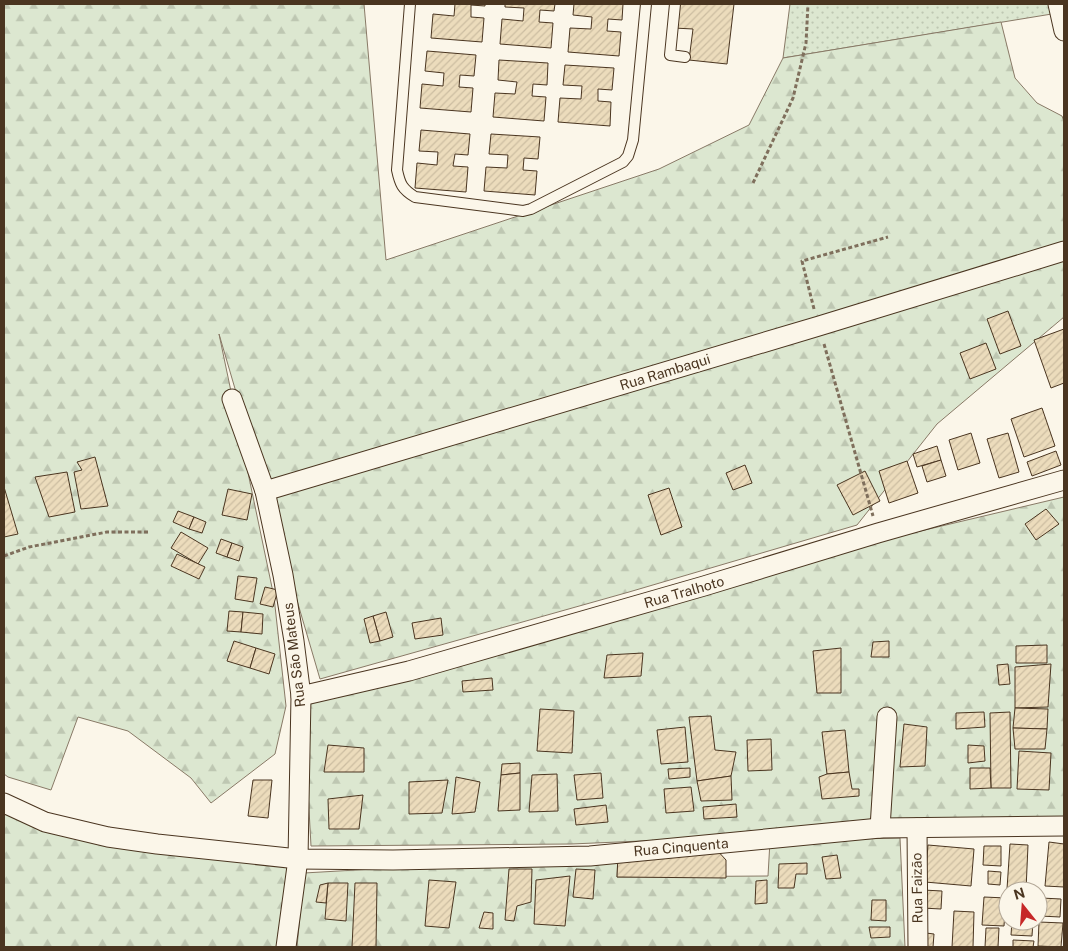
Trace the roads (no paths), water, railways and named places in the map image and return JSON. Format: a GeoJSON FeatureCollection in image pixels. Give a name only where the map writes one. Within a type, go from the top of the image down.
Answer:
{"type":"FeatureCollection","features":[{"type":"Feature","properties":{"kind":"street"},"geometry":{"type":"LineString","coordinates":[[1058,4],[1064,29]]}},
{"type":"Feature","properties":{"kind":"street","name":"Rua Rambaqui"},"geometry":{"type":"LineString","coordinates":[[264,491],[1064,251]]}},
{"type":"Feature","properties":{"kind":"street","name":"Rua São Mateus"},"geometry":{"type":"LineString","coordinates":[[232,399],[264,491],[283,575],[301,696],[298,859],[286,947]]}},
{"type":"Feature","properties":{"kind":"street","name":"Rua Tralhoto"},"geometry":{"type":"LineString","coordinates":[[301,696],[409,671],[1064,480]]}},
{"type":"Feature","properties":{"kind":"street"},"geometry":{"type":"LineString","coordinates":[[880,828],[887,717]]}},
{"type":"Feature","properties":{"kind":"street","name":"Rua Cinquenta"},"geometry":{"type":"LineString","coordinates":[[4,803],[45,822],[108,837],[298,859],[393,860],[590,856],[880,828],[1064,826]]}},
{"type":"Feature","properties":{"kind":"street","name":"Rua Faizão"},"geometry":{"type":"LineString","coordinates":[[916,828],[918,947]]}},
{"type":"Feature","properties":{"kind":"lane"},"geometry":{"type":"LineString","coordinates":[[410,4],[397,170],[400,183],[406,192],[415,197],[523,211],[531,209],[623,162],[628,156],[633,140],[646,4]]}},
{"type":"Feature","properties":{"kind":"lane"},"geometry":{"type":"LineString","coordinates":[[675,4],[670,55],[685,57]]}}]}
